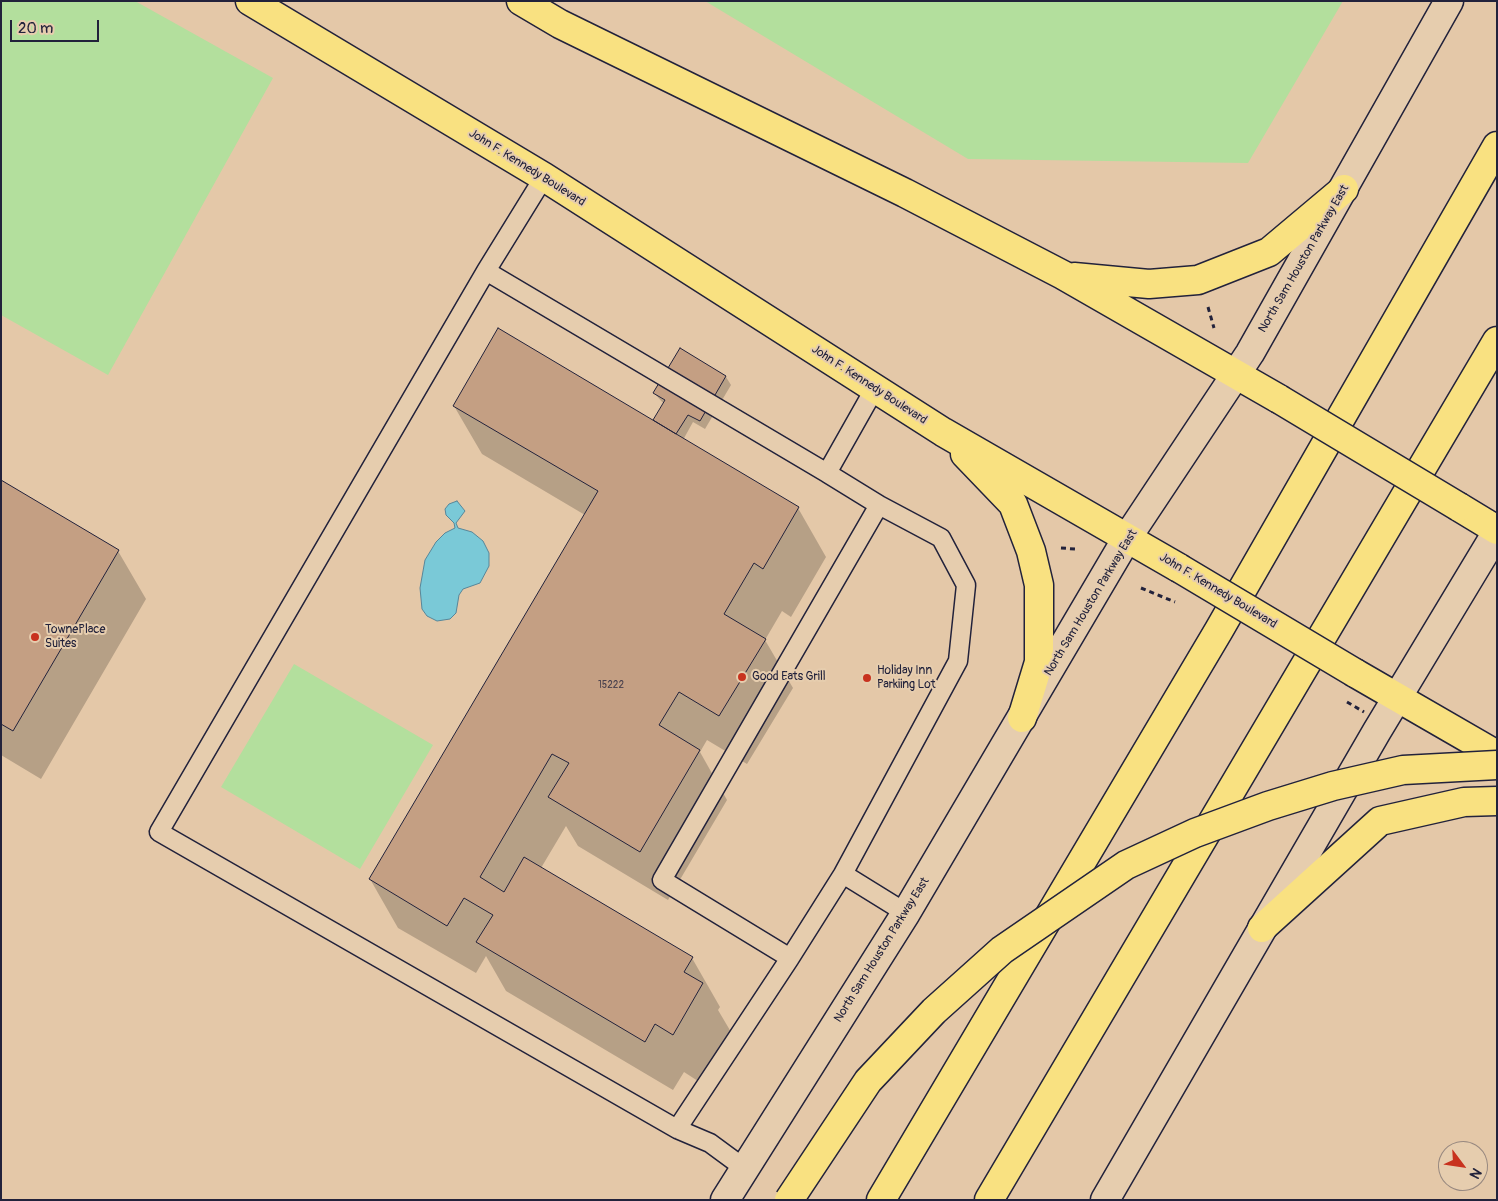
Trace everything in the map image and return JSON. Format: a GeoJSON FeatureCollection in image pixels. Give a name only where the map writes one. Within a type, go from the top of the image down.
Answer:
{"type":"FeatureCollection","features":[{"type":"Feature","properties":{"kind":"main road","name":"John F. Kennedy Boulevard"},"geometry":{"type":"LineString","coordinates":[[250,1],[544,177],[943,432],[1497,755]]}},
{"type":"Feature","properties":{"kind":"main road"},"geometry":{"type":"LineString","coordinates":[[521,1],[560,24],[905,193],[1063,275],[1279,399],[1497,531],[1262,928],[1105,1200]]}},
{"type":"Feature","properties":{"kind":"main road","name":"North Sam Houston Parkway East"},"geometry":{"type":"LineString","coordinates":[[725,1200],[906,914],[1127,538],[1236,374],[1344,189],[1449,1]]}},
{"type":"Feature","properties":{"kind":"main road"},"geometry":{"type":"LineString","coordinates":[[881,1200],[1219,630],[1497,146]]}},
{"type":"Feature","properties":{"kind":"main road"},"geometry":{"type":"LineString","coordinates":[[1063,275],[1149,284],[1198,280],[1269,252],[1344,189]]}},
{"type":"Feature","properties":{"kind":"main road"},"geometry":{"type":"LineString","coordinates":[[990,1200],[1497,341]]}},
{"type":"Feature","properties":{"kind":"main road"},"geometry":{"type":"LineString","coordinates":[[943,432],[1012,504],[1031,551],[1039,585],[1039,662],[1022,718]]}},
{"type":"Feature","properties":{"kind":"main road"},"geometry":{"type":"LineString","coordinates":[[789,1200],[868,1081],[934,1011],[1002,950],[1126,865],[1195,833],[1268,806],[1333,786],[1403,770],[1497,765]]}},
{"type":"Feature","properties":{"kind":"main road"},"geometry":{"type":"LineString","coordinates":[[1262,928],[1380,821],[1464,802],[1497,801]]}},
{"type":"Feature","properties":{"kind":"lane"},"geometry":{"type":"LineString","coordinates":[[544,177],[486,271],[159,832],[677,1129],[710,1143],[744,1168]]}},
{"type":"Feature","properties":{"kind":"lane"},"geometry":{"type":"LineString","coordinates":[[486,271],[880,505],[940,538],[966,586],[958,661],[941,695],[843,874],[677,1129]]}},
{"type":"Feature","properties":{"kind":"lane"},"geometry":{"type":"LineString","coordinates":[[826,473],[875,388]]}},
{"type":"Feature","properties":{"kind":"lane"},"geometry":{"type":"LineString","coordinates":[[790,958],[662,880],[880,505]]}},
{"type":"Feature","properties":{"kind":"lane"},"geometry":{"type":"LineString","coordinates":[[843,874],[906,914]]}},
{"type":"Feature","properties":{"kind":"path"},"geometry":{"type":"LineString","coordinates":[[1207,305],[1215,330]]}},
{"type":"Feature","properties":{"kind":"path"},"geometry":{"type":"LineString","coordinates":[[1141,588],[1176,602]]}},
{"type":"Feature","properties":{"kind":"green space"},"geometry":{"type":"Polygon","coordinates":[[[1,1],[135,1],[273,78],[108,375],[1,315],[1,1]]]}},
{"type":"Feature","properties":{"kind":"green space"},"geometry":{"type":"Polygon","coordinates":[[[705,1],[1343,1],[1248,163],[968,159],[705,1]]]}},
{"type":"Feature","properties":{"kind":"green space"},"geometry":{"type":"Polygon","coordinates":[[[294,664],[433,745],[360,869],[221,787],[294,664]]]}},
{"type":"Feature","properties":{"kind":"water"},"geometry":{"type":"Polygon","coordinates":[[[457,501],[465,511],[456,523],[458,528],[472,532],[483,541],[489,553],[489,566],[480,583],[463,589],[459,595],[456,613],[450,619],[437,621],[427,616],[422,609],[420,588],[425,560],[436,542],[445,533],[455,528],[454,523],[446,515],[445,509],[449,504],[457,501]]]}},
{"type":"Feature","properties":{"kind":"building"},"geometry":{"type":"Polygon","coordinates":[[[498,328],[799,507],[763,569],[754,563],[724,614],[766,639],[719,716],[679,692],[659,725],[700,750],[640,852],[548,797],[569,763],[552,754],[480,877],[504,892],[524,857],[693,957],[684,972],[703,983],[673,1035],[655,1024],[645,1042],[476,942],[493,915],[464,898],[447,926],[369,879],[598,491],[453,406],[498,328]]]}},
{"type":"Feature","properties":{"kind":"building"},"geometry":{"type":"Polygon","coordinates":[[[680,348],[726,376],[700,421],[688,415],[676,434],[653,420],[665,400],[653,393],[680,348]]]}},
{"type":"Feature","properties":{"kind":"building","name":"TownePlace Suites"},"geometry":{"type":"Polygon","coordinates":[[[1,480],[119,550],[13,731],[1,724],[1,480]]]}},
{"type":"Feature","properties":{"kind":"place","name":"TownePlace Suites"},"geometry":{"type":"Point","coordinates":[35,637]}},
{"type":"Feature","properties":{"kind":"place","name":"Good Eats Grill"},"geometry":{"type":"Point","coordinates":[742,677]}},
{"type":"Feature","properties":{"kind":"place","name":"Holiday Inn Parkiing Lot"},"geometry":{"type":"Point","coordinates":[867,678]}}]}
